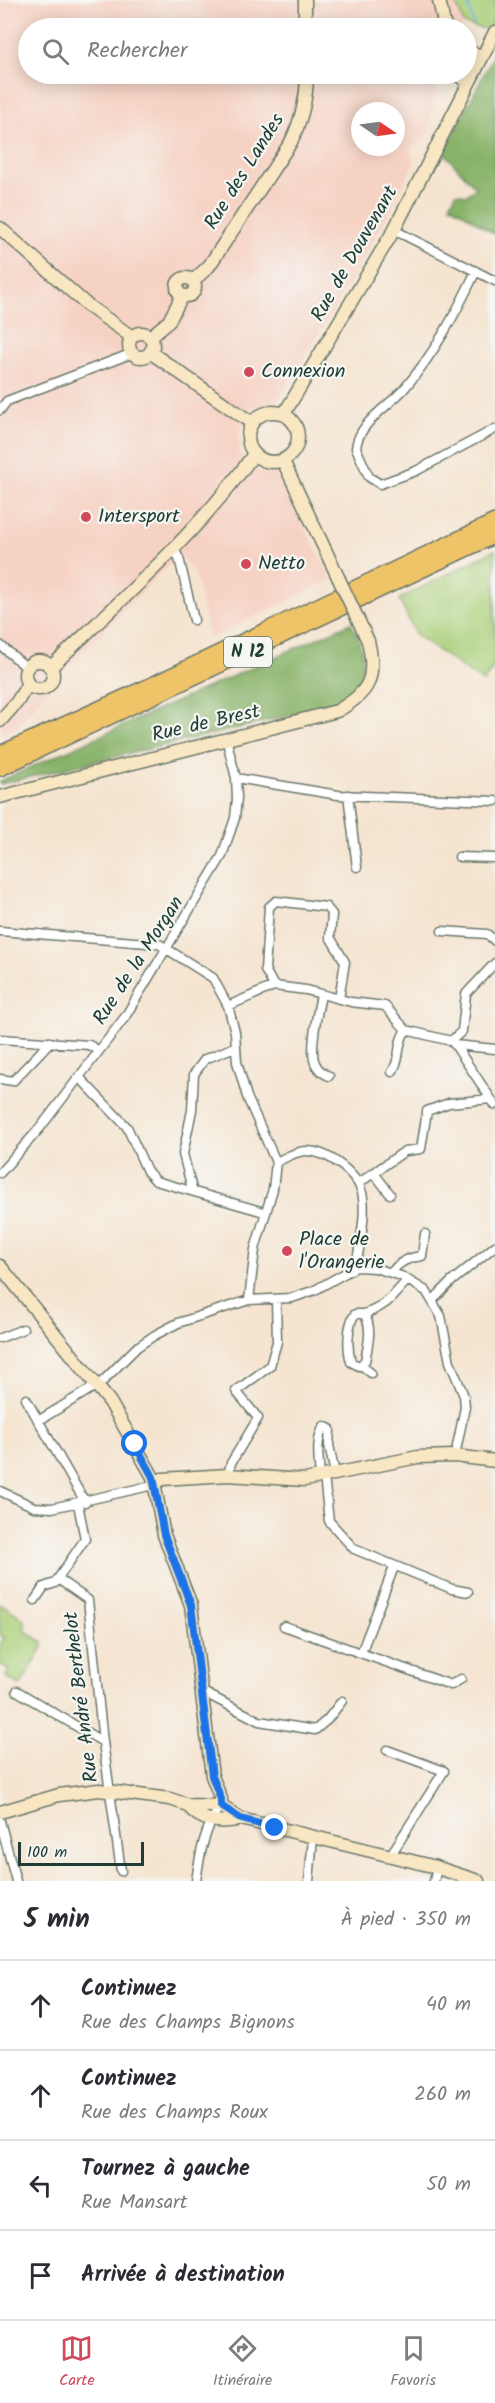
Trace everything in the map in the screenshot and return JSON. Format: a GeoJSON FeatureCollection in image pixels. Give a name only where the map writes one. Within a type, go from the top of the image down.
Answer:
{"type":"FeatureCollection","features":[{"type":"Feature","properties":{"kind":"highway","name":"N 12"},"geometry":{"type":"LineString","coordinates":[[0,754],[495,522]]}},
{"type":"Feature","properties":{"kind":"highway","name":"N 12"},"geometry":{"type":"LineString","coordinates":[[0,768],[495,535]]}},
{"type":"Feature","properties":{"kind":"highway"},"geometry":{"type":"LineString","coordinates":[[0,745],[34,732],[70,723]]}},
{"type":"Feature","properties":{"kind":"street"},"geometry":{"type":"LineString","coordinates":[[304,0],[305,18]]}},
{"type":"Feature","properties":{"kind":"street"},"geometry":{"type":"LineString","coordinates":[[440,0],[443,18]]}},
{"type":"Feature","properties":{"kind":"street","name":"Rue de Douvenant"},"geometry":{"type":"LineString","coordinates":[[477,66],[490,42]]}},
{"type":"Feature","properties":{"kind":"street","name":"Rue des Landes"},"geometry":{"type":"LineString","coordinates":[[150,337],[169,321],[182,296],[177,289],[179,281],[184,278],[193,281],[208,266],[291,142],[301,122],[307,97],[307,84]]}},
{"type":"Feature","properties":{"kind":"street","name":"Rue de Douvenant"},"geometry":{"type":"LineString","coordinates":[[284,414],[394,230],[467,84]]}},
{"type":"Feature","properties":{"kind":"street"},"geometry":{"type":"LineString","coordinates":[[0,228],[87,305],[132,337]]}},
{"type":"Feature","properties":{"kind":"street"},"geometry":{"type":"LineString","coordinates":[[394,230],[495,281]]}},
{"type":"Feature","properties":{"kind":"street"},"geometry":{"type":"LineString","coordinates":[[476,271],[453,320],[423,366],[403,390],[360,433],[356,448],[369,477],[380,484],[416,471],[495,429]]}},
{"type":"Feature","properties":{"kind":"street"},"geometry":{"type":"LineString","coordinates":[[0,410],[7,402],[20,396],[133,353],[140,356],[150,352],[153,345],[150,337],[143,333],[132,337],[129,343],[133,353]]}},
{"type":"Feature","properties":{"kind":"street"},"geometry":{"type":"LineString","coordinates":[[150,352],[252,423]]}},
{"type":"Feature","properties":{"kind":"street"},"geometry":{"type":"LineString","coordinates":[[263,414],[284,414],[294,423],[298,437],[294,450],[283,460],[268,462],[254,454],[248,439],[252,423],[263,414]]}},
{"type":"Feature","properties":{"kind":"street"},"geometry":{"type":"LineString","coordinates":[[51,667],[221,499],[254,454]]}},
{"type":"Feature","properties":{"kind":"street","name":"Rue de Brest"},"geometry":{"type":"LineString","coordinates":[[0,797],[337,711],[358,699],[367,687],[371,673],[372,658],[368,641],[283,460]]}},
{"type":"Feature","properties":{"kind":"street"},"geometry":{"type":"LineString","coordinates":[[173,548],[179,558],[194,620]]}},
{"type":"Feature","properties":{"kind":"street"},"geometry":{"type":"LineString","coordinates":[[0,645],[26,668]]}},
{"type":"Feature","properties":{"kind":"street"},"geometry":{"type":"LineString","coordinates":[[26,668],[38,661],[51,667]]}},
{"type":"Feature","properties":{"kind":"street"},"geometry":{"type":"LineString","coordinates":[[26,668],[25,678],[28,684],[38,689],[49,685],[52,678],[51,667]]}},
{"type":"Feature","properties":{"kind":"street"},"geometry":{"type":"LineString","coordinates":[[0,721],[17,702],[28,684]]}},
{"type":"Feature","properties":{"kind":"street","name":"Rue de la Morgan"},"geometry":{"type":"LineString","coordinates":[[0,1173],[13,1160],[125,1017],[209,882],[230,839],[235,818],[236,777],[226,738]]}},
{"type":"Feature","properties":{"kind":"street"},"geometry":{"type":"LineString","coordinates":[[236,777],[348,795],[495,801]]}},
{"type":"Feature","properties":{"kind":"street"},"geometry":{"type":"LineString","coordinates":[[348,795],[357,867]]}},
{"type":"Feature","properties":{"kind":"street"},"geometry":{"type":"LineString","coordinates":[[459,856],[495,858]]}},
{"type":"Feature","properties":{"kind":"street"},"geometry":{"type":"LineString","coordinates":[[274,986],[264,970],[269,907],[276,902],[326,907],[332,914],[330,937],[345,962],[339,999]]}},
{"type":"Feature","properties":{"kind":"street"},"geometry":{"type":"LineString","coordinates":[[0,931],[129,940],[159,945],[178,958],[208,972],[228,1006],[235,1032],[237,1062],[248,1097],[276,1162],[273,1189],[264,1212],[255,1249],[249,1300]]}},
{"type":"Feature","properties":{"kind":"street"},"geometry":{"type":"LineString","coordinates":[[442,931],[487,934],[495,940]]}},
{"type":"Feature","properties":{"kind":"street"},"geometry":{"type":"LineString","coordinates":[[453,1043],[462,1031],[466,994],[495,963]]}},
{"type":"Feature","properties":{"kind":"street"},"geometry":{"type":"LineString","coordinates":[[228,1006],[274,986],[385,1006],[406,1030],[453,1043],[495,1049]]}},
{"type":"Feature","properties":{"kind":"street"},"geometry":{"type":"LineString","coordinates":[[321,995],[317,1013],[313,1061],[320,1072],[329,1076]]}},
{"type":"Feature","properties":{"kind":"street"},"geometry":{"type":"LineString","coordinates":[[392,1072],[399,1063],[400,1038],[406,1030]]}},
{"type":"Feature","properties":{"kind":"street"},"geometry":{"type":"LineString","coordinates":[[0,1039],[89,1045],[99,1051]]}},
{"type":"Feature","properties":{"kind":"street"},"geometry":{"type":"LineString","coordinates":[[0,1079],[14,1081],[50,1042]]}},
{"type":"Feature","properties":{"kind":"street"},"geometry":{"type":"LineString","coordinates":[[453,1043],[493,1102]]}},
{"type":"Feature","properties":{"kind":"street"},"geometry":{"type":"LineString","coordinates":[[192,1189],[183,1154],[192,1110],[194,1074],[205,1059],[235,1047]]}},
{"type":"Feature","properties":{"kind":"street"},"geometry":{"type":"LineString","coordinates":[[79,1077],[127,1127],[147,1171],[156,1181],[192,1189],[264,1212]]}},
{"type":"Feature","properties":{"kind":"street"},"geometry":{"type":"LineString","coordinates":[[359,1183],[405,1151],[421,1149],[427,1111],[449,1103],[493,1102]]}},
{"type":"Feature","properties":{"kind":"street"},"geometry":{"type":"LineString","coordinates":[[276,1162],[303,1151],[314,1151],[330,1158],[359,1183],[364,1200],[356,1267]]}},
{"type":"Feature","properties":{"kind":"street"},"geometry":{"type":"LineString","coordinates":[[374,1173],[390,1194]]}},
{"type":"Feature","properties":{"kind":"street"},"geometry":{"type":"LineString","coordinates":[[392,1273],[395,1267],[424,1254],[425,1234]]}},
{"type":"Feature","properties":{"kind":"street"},"geometry":{"type":"LineString","coordinates":[[432,1301],[452,1281],[495,1246]]}},
{"type":"Feature","properties":{"kind":"street"},"geometry":{"type":"LineString","coordinates":[[38,1421],[96,1384],[137,1347],[178,1323],[249,1300],[292,1298],[315,1290],[356,1267],[392,1273],[408,1280],[426,1291],[441,1316],[450,1362],[464,1396],[465,1407],[455,1456]]}},
{"type":"Feature","properties":{"kind":"street"},"geometry":{"type":"LineString","coordinates":[[2,1274],[96,1384],[135,1444],[153,1477],[164,1535],[191,1605],[212,1776],[221,1799],[221,1806],[210,1820],[200,1851],[196,1881]]}},
{"type":"Feature","properties":{"kind":"street"},"geometry":{"type":"LineString","coordinates":[[370,1373],[361,1365],[351,1362],[351,1320],[355,1314],[364,1314],[380,1308],[392,1299],[408,1280]]}},
{"type":"Feature","properties":{"kind":"street"},"geometry":{"type":"LineString","coordinates":[[228,1475],[231,1463],[258,1418],[236,1391],[270,1366],[277,1342],[276,1300]]}},
{"type":"Feature","properties":{"kind":"street"},"geometry":{"type":"LineString","coordinates":[[361,1365],[365,1360],[368,1343],[369,1322],[364,1314]]}},
{"type":"Feature","properties":{"kind":"street"},"geometry":{"type":"LineString","coordinates":[[0,1338],[23,1329]]}},
{"type":"Feature","properties":{"kind":"street"},"geometry":{"type":"LineString","coordinates":[[26,1399],[82,1503],[86,1539],[55,1583],[44,1587],[34,1600]]}},
{"type":"Feature","properties":{"kind":"street"},"geometry":{"type":"LineString","coordinates":[[326,1476],[319,1446],[320,1433],[324,1426],[330,1429],[326,1476],[329,1521],[354,1550],[394,1567],[468,1592]]}},
{"type":"Feature","properties":{"kind":"street"},"geometry":{"type":"LineString","coordinates":[[0,1491],[34,1507],[52,1508],[154,1485],[162,1479],[228,1475],[305,1480],[418,1457],[455,1456],[495,1461]]}},
{"type":"Feature","properties":{"kind":"street"},"geometry":{"type":"LineString","coordinates":[[361,1653],[394,1567]]}},
{"type":"Feature","properties":{"kind":"street","name":"Rue André Berthelot"},"geometry":{"type":"LineString","coordinates":[[57,1579],[88,1600],[103,1742],[121,1870]]}},
{"type":"Feature","properties":{"kind":"street"},"geometry":{"type":"LineString","coordinates":[[284,1626],[451,1685],[461,1679]]}},
{"type":"Feature","properties":{"kind":"street"},"geometry":{"type":"LineString","coordinates":[[201,1690],[259,1721],[315,1730],[327,1720],[342,1701]]}},
{"type":"Feature","properties":{"kind":"street"},"geometry":{"type":"LineString","coordinates":[[17,1691],[103,1742]]}},
{"type":"Feature","properties":{"kind":"street"},"geometry":{"type":"LineString","coordinates":[[387,1750],[444,1771],[390,1856]]}},
{"type":"Feature","properties":{"kind":"street"},"geometry":{"type":"LineString","coordinates":[[210,1820],[208,1804],[212,1776]]}},
{"type":"Feature","properties":{"kind":"street"},"geometry":{"type":"LineString","coordinates":[[0,1812],[59,1796],[99,1790],[170,1799],[188,1805],[208,1804],[221,1806],[241,1819],[437,1868],[478,1881]]}},
{"type":"Feature","properties":{"kind":"street"},"geometry":{"type":"LineString","coordinates":[[188,1805],[194,1814],[210,1820],[223,1822],[241,1819]]}},
{"type":"Feature","properties":{"kind":"street"},"geometry":{"type":"LineString","coordinates":[[0,1821],[16,1881]]}},
{"type":"Feature","properties":{"kind":"street"},"geometry":{"type":"LineString","coordinates":[[309,1881],[313,1838]]}},
{"type":"Feature","properties":{"kind":"street"},"geometry":{"type":"LineString","coordinates":[[434,1881],[437,1868]]}},
{"type":"Feature","properties":{"kind":"shaded area"},"geometry":{"type":"Polygon","coordinates":[[[0,0],[455,0],[462,18],[18,18],[18,84],[438,84],[428,132],[410,151],[415,162],[362,263],[280,396],[269,404],[253,408],[239,433],[240,456],[256,471],[274,471],[332,579],[210,639],[195,575],[180,554],[58,676],[17,728],[0,734],[0,0]]]}},
{"type":"Feature","properties":{"kind":"green space"},"geometry":{"type":"Polygon","coordinates":[[[455,0],[495,0],[495,16],[488,30],[477,27],[477,18],[462,18],[455,0]]]}},
{"type":"Feature","properties":{"kind":"green space"},"geometry":{"type":"Polygon","coordinates":[[[495,52],[495,234],[450,205],[456,193],[467,195],[476,188],[444,153],[495,52]]]}},
{"type":"Feature","properties":{"kind":"green space"},"geometry":{"type":"Polygon","coordinates":[[[495,550],[495,665],[483,682],[416,635],[399,599],[495,550]]]}},
{"type":"Feature","properties":{"kind":"green space"},"geometry":{"type":"Polygon","coordinates":[[[351,623],[359,640],[363,660],[360,679],[349,695],[327,707],[0,784],[0,781],[351,623]]]}},
{"type":"Feature","properties":{"kind":"green space"},"geometry":{"type":"Polygon","coordinates":[[[0,1603],[24,1619],[25,1631],[43,1642],[43,1647],[20,1686],[6,1677],[9,1671],[0,1664],[0,1645],[4,1638],[0,1635],[0,1603]]]}},
{"type":"Feature","properties":{"kind":"waterway"},"geometry":{"type":"LineString","coordinates":[[467,0],[472,18]]}},
{"type":"Feature","properties":{"kind":"place","name":"Connexion"},"geometry":{"type":"Point","coordinates":[249,372]}},
{"type":"Feature","properties":{"kind":"place","name":"Intersport"},"geometry":{"type":"Point","coordinates":[86,517]}},
{"type":"Feature","properties":{"kind":"place","name":"Netto"},"geometry":{"type":"Point","coordinates":[246,564]}},
{"type":"Feature","properties":{"kind":"place","name":"Place de l'Orangerie"},"geometry":{"type":"Point","coordinates":[287,1251]}},
{"type":"Feature","properties":{"kind":"route"},"geometry":{"type":"LineString","coordinates":[[135,1444],[153,1477],[154,1492],[164,1535],[191,1605],[212,1776],[221,1799],[221,1806],[241,1819],[275,1828]]}}]}
